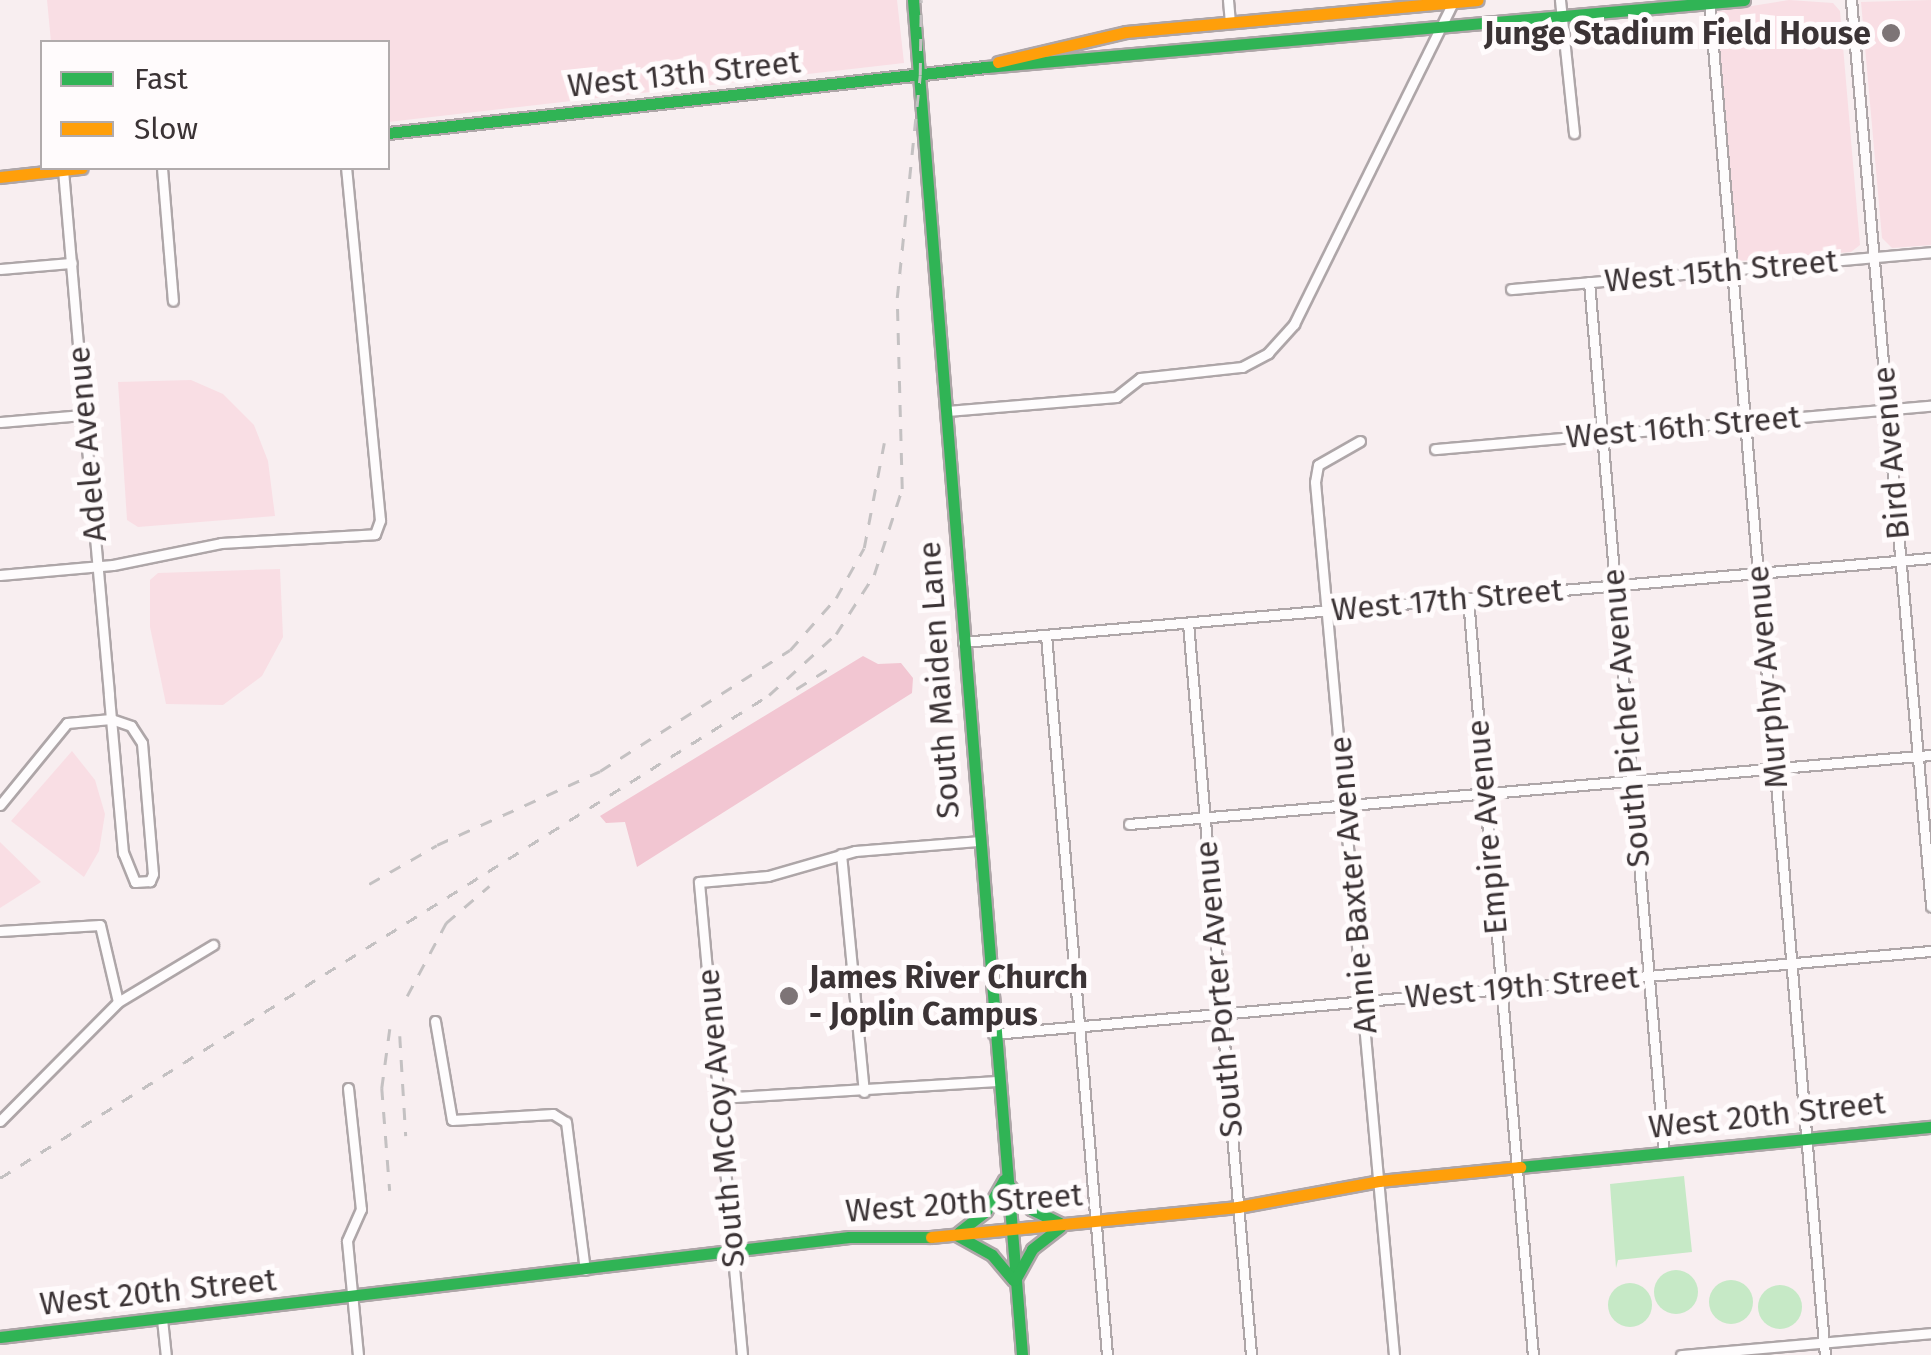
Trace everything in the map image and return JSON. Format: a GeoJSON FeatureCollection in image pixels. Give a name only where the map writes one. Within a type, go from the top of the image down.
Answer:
{"type":"FeatureCollection","features":[{"type":"Feature","properties":{"kind":"main road","name":"South Maiden Lane"},"geometry":{"type":"LineString","coordinates":[[913,0],[948,411],[996,1081],[1022,1355]]}},
{"type":"Feature","properties":{"kind":"main road","name":"West 13th Street"},"geometry":{"type":"LineString","coordinates":[[986,67],[1070,40],[1478,0]]}},
{"type":"Feature","properties":{"kind":"main road"},"geometry":{"type":"LineString","coordinates":[[1478,0],[1479,24]]}},
{"type":"Feature","properties":{"kind":"main road","name":"West 13th Street"},"geometry":{"type":"LineString","coordinates":[[390,133],[986,67],[1564,16],[1637,4],[1744,0]]}},
{"type":"Feature","properties":{"kind":"main road"},"geometry":{"type":"LineString","coordinates":[[1397,5],[1408,30]]}},
{"type":"Feature","properties":{"kind":"main road"},"geometry":{"type":"LineString","coordinates":[[1346,12],[1347,36]]}},
{"type":"Feature","properties":{"kind":"main road"},"geometry":{"type":"LineString","coordinates":[[1312,15],[1313,40]]}},
{"type":"Feature","properties":{"kind":"main road"},"geometry":{"type":"LineString","coordinates":[[1251,21],[1252,45]]}},
{"type":"Feature","properties":{"kind":"main road"},"geometry":{"type":"LineString","coordinates":[[1215,24],[1217,48]]}},
{"type":"Feature","properties":{"kind":"main road"},"geometry":{"type":"LineString","coordinates":[[0,177],[63,170]]}},
{"type":"Feature","properties":{"kind":"main road","name":"West 20th Street"},"geometry":{"type":"LineString","coordinates":[[0,1337],[849,1237],[954,1234],[1094,1222],[1238,1206],[1379,1181],[1931,1127]]}},
{"type":"Feature","properties":{"kind":"main road"},"geometry":{"type":"LineString","coordinates":[[1004,1180],[1031,1209],[1064,1225],[1032,1249],[1014,1282],[992,1255],[954,1234],[981,1217],[1004,1180]]}},
{"type":"Feature","properties":{"kind":"street"},"geometry":{"type":"LineString","coordinates":[[1228,0],[1230,23]]}},
{"type":"Feature","properties":{"kind":"street"},"geometry":{"type":"LineString","coordinates":[[1560,0],[1574,133]]}},
{"type":"Feature","properties":{"kind":"street","name":"Bird Avenue"},"geometry":{"type":"LineString","coordinates":[[1851,0],[1931,906]]}},
{"type":"Feature","properties":{"kind":"street"},"geometry":{"type":"LineString","coordinates":[[948,411],[1116,398],[1140,378],[1250,364],[1294,324],[1453,2]]}},
{"type":"Feature","properties":{"kind":"street","name":"Murphy Avenue"},"geometry":{"type":"LineString","coordinates":[[1708,2],[1825,1355]]}},
{"type":"Feature","properties":{"kind":"street","name":"Adele Avenue"},"geometry":{"type":"LineString","coordinates":[[63,170],[111,719]]}},
{"type":"Feature","properties":{"kind":"street"},"geometry":{"type":"LineString","coordinates":[[162,170],[173,301]]}},
{"type":"Feature","properties":{"kind":"street"},"geometry":{"type":"LineString","coordinates":[[0,575],[98,566],[221,543],[363,539],[374,534],[380,520],[346,170]]}},
{"type":"Feature","properties":{"kind":"street","name":"West 15th Street"},"geometry":{"type":"LineString","coordinates":[[1511,289],[1931,252]]}},
{"type":"Feature","properties":{"kind":"street"},"geometry":{"type":"LineString","coordinates":[[0,269],[72,263]]}},
{"type":"Feature","properties":{"kind":"street","name":"South Picher Avenue"},"geometry":{"type":"LineString","coordinates":[[1589,282],[1664,1153]]}},
{"type":"Feature","properties":{"kind":"street","name":"West 16th Street"},"geometry":{"type":"LineString","coordinates":[[1435,449],[1931,406]]}},
{"type":"Feature","properties":{"kind":"street"},"geometry":{"type":"LineString","coordinates":[[0,422],[84,415]]}},
{"type":"Feature","properties":{"kind":"street","name":"Annie Baxter Avenue"},"geometry":{"type":"LineString","coordinates":[[1360,440],[1315,471],[1394,1355]]}},
{"type":"Feature","properties":{"kind":"street","name":"West 17th Street"},"geometry":{"type":"LineString","coordinates":[[963,642],[1931,558]]}},
{"type":"Feature","properties":{"kind":"street","name":"Empire Avenue"},"geometry":{"type":"LineString","coordinates":[[1468,598],[1533,1355]]}},
{"type":"Feature","properties":{"kind":"street","name":"South Porter Avenue"},"geometry":{"type":"LineString","coordinates":[[1188,623],[1250,1355]]}},
{"type":"Feature","properties":{"kind":"street"},"geometry":{"type":"LineString","coordinates":[[1046,635],[1107,1355]]}},
{"type":"Feature","properties":{"kind":"street"},"geometry":{"type":"LineString","coordinates":[[0,806],[66,722],[111,719],[132,726],[142,743],[154,863],[150,881],[142,884],[130,876],[122,852],[111,719]]}},
{"type":"Feature","properties":{"kind":"street"},"geometry":{"type":"LineString","coordinates":[[1129,824],[1931,754]]}},
{"type":"Feature","properties":{"kind":"street"},"geometry":{"type":"LineString","coordinates":[[864,1092],[841,854],[978,841]]}},
{"type":"Feature","properties":{"kind":"street","name":"South McCoy Avenue"},"geometry":{"type":"LineString","coordinates":[[742,1355],[700,882],[768,876],[841,854]]}},
{"type":"Feature","properties":{"kind":"street"},"geometry":{"type":"LineString","coordinates":[[0,931],[100,926],[118,1002]]}},
{"type":"Feature","properties":{"kind":"street"},"geometry":{"type":"LineString","coordinates":[[0,1122],[118,1002],[213,945]]}},
{"type":"Feature","properties":{"kind":"street","name":"West 19th Street"},"geometry":{"type":"LineString","coordinates":[[993,1034],[1931,951]]}},
{"type":"Feature","properties":{"kind":"street"},"geometry":{"type":"LineString","coordinates":[[435,1021],[452,1120],[553,1114],[566,1122],[585,1270]]}},
{"type":"Feature","properties":{"kind":"street"},"geometry":{"type":"LineString","coordinates":[[719,1098],[996,1081]]}},
{"type":"Feature","properties":{"kind":"street"},"geometry":{"type":"LineString","coordinates":[[348,1088],[361,1209],[347,1241],[358,1355]]}},
{"type":"Feature","properties":{"kind":"street"},"geometry":{"type":"LineString","coordinates":[[162,1319],[166,1355]]}},
{"type":"Feature","properties":{"kind":"street"},"geometry":{"type":"LineString","coordinates":[[1682,1355],[1931,1333]]}},
{"type":"Feature","properties":{"kind":"shaded area"},"geometry":{"type":"Polygon","coordinates":[[[47,0],[897,0],[904,63],[390,122],[390,40],[51,40],[47,0]]]}},
{"type":"Feature","properties":{"kind":"shaded area"},"geometry":{"type":"Polygon","coordinates":[[[1789,0],[1833,3],[1840,11],[1860,245],[1851,252],[1738,261],[1714,12],[1789,0]]]}},
{"type":"Feature","properties":{"kind":"shaded area"},"geometry":{"type":"Polygon","coordinates":[[[1931,0],[1931,245],[1892,248],[1882,238],[1861,2],[1931,0]]]}},
{"type":"Feature","properties":{"kind":"shaded area"},"geometry":{"type":"Polygon","coordinates":[[[191,380],[223,394],[254,425],[268,461],[275,516],[138,527],[127,520],[118,382],[191,380]]]}},
{"type":"Feature","properties":{"kind":"shaded area"},"geometry":{"type":"Polygon","coordinates":[[[280,569],[283,637],[262,676],[223,705],[166,704],[150,627],[150,580],[158,573],[280,569]]]}},
{"type":"Feature","properties":{"kind":"shaded area"},"geometry":{"type":"Polygon","coordinates":[[[863,656],[878,664],[901,663],[913,678],[912,693],[637,867],[625,822],[606,823],[600,816],[863,656]]]}},
{"type":"Feature","properties":{"kind":"shaded area"},"geometry":{"type":"Polygon","coordinates":[[[72,751],[95,780],[105,814],[99,851],[84,877],[11,821],[72,751]]]}},
{"type":"Feature","properties":{"kind":"shaded area"},"geometry":{"type":"Polygon","coordinates":[[[0,842],[41,882],[0,908],[0,842]]]}},
{"type":"Feature","properties":{"kind":"shaded area"},"geometry":{"type":"Polygon","coordinates":[[[1684,1176],[1692,1252],[1618,1260],[1616,1268],[1610,1184],[1684,1176]]]}},
{"type":"Feature","properties":{"kind":"shaded area"},"geometry":{"type":"Polygon","coordinates":[[[1676,1270],[1692,1276],[1698,1292],[1692,1308],[1676,1314],[1660,1308],[1654,1292],[1660,1276],[1676,1270]]]}},
{"type":"Feature","properties":{"kind":"shaded area"},"geometry":{"type":"Polygon","coordinates":[[[1731,1280],[1747,1286],[1753,1302],[1747,1318],[1731,1324],[1715,1318],[1709,1302],[1715,1286],[1731,1280]]]}},
{"type":"Feature","properties":{"kind":"shaded area"},"geometry":{"type":"Polygon","coordinates":[[[1630,1283],[1646,1289],[1652,1305],[1646,1321],[1630,1327],[1614,1321],[1608,1305],[1614,1289],[1630,1283]]]}},
{"type":"Feature","properties":{"kind":"shaded area"},"geometry":{"type":"Polygon","coordinates":[[[1780,1285],[1796,1291],[1802,1307],[1796,1323],[1780,1329],[1764,1323],[1758,1307],[1764,1291],[1780,1285]]]}},
{"type":"Feature","properties":{"kind":"railway"},"geometry":{"type":"LineString","coordinates":[[0,1178],[769,695],[836,634],[874,575],[902,489],[897,298],[920,75],[921,0]]}},
{"type":"Feature","properties":{"kind":"railway"},"geometry":{"type":"LineString","coordinates":[[369,884],[437,845],[600,771],[790,650],[836,598],[864,548],[884,443]]}},
{"type":"Feature","properties":{"kind":"railway"},"geometry":{"type":"LineString","coordinates":[[796,689],[830,668]]}},
{"type":"Feature","properties":{"kind":"railway"},"geometry":{"type":"LineString","coordinates":[[407,996],[446,923],[489,886]]}},
{"type":"Feature","properties":{"kind":"railway"},"geometry":{"type":"LineString","coordinates":[[390,1029],[382,1088],[390,1191]]}},
{"type":"Feature","properties":{"kind":"railway"},"geometry":{"type":"LineString","coordinates":[[400,1036],[406,1136]]}},
{"type":"Feature","properties":{"kind":"traffic: fast"},"geometry":{"type":"LineString","coordinates":[[913,0],[1022,1355]]}},
{"type":"Feature","properties":{"kind":"traffic: fast"},"geometry":{"type":"LineString","coordinates":[[390,133],[986,67],[1744,0]]}},
{"type":"Feature","properties":{"kind":"traffic: fast"},"geometry":{"type":"LineString","coordinates":[[1520,1167],[1931,1127]]}},
{"type":"Feature","properties":{"kind":"traffic: fast"},"geometry":{"type":"LineString","coordinates":[[959,1232],[986,1211],[1004,1180],[1031,1209],[1060,1223]]}},
{"type":"Feature","properties":{"kind":"traffic: fast"},"geometry":{"type":"LineString","coordinates":[[1015,1280],[1032,1249],[1060,1227]]}},
{"type":"Feature","properties":{"kind":"traffic: fast"},"geometry":{"type":"LineString","coordinates":[[958,1236],[992,1255],[1013,1280]]}},
{"type":"Feature","properties":{"kind":"traffic: fast"},"geometry":{"type":"LineString","coordinates":[[0,1337],[849,1237],[931,1237]]}},
{"type":"Feature","properties":{"kind":"traffic: slow"},"geometry":{"type":"LineString","coordinates":[[998,62],[1126,32],[1478,0]]}},
{"type":"Feature","properties":{"kind":"traffic: slow"},"geometry":{"type":"LineString","coordinates":[[0,177],[64,170]]}},
{"type":"Feature","properties":{"kind":"traffic: slow"},"geometry":{"type":"LineString","coordinates":[[931,1237],[1238,1207],[1379,1181],[1520,1167]]}},
{"type":"Feature","properties":{"kind":"place","name":"Junge Stadium Field House"},"geometry":{"type":"Point","coordinates":[1891,33]}},
{"type":"Feature","properties":{"kind":"place","name":"James River Church - Joplin Campus"},"geometry":{"type":"Point","coordinates":[789,996]}}]}
